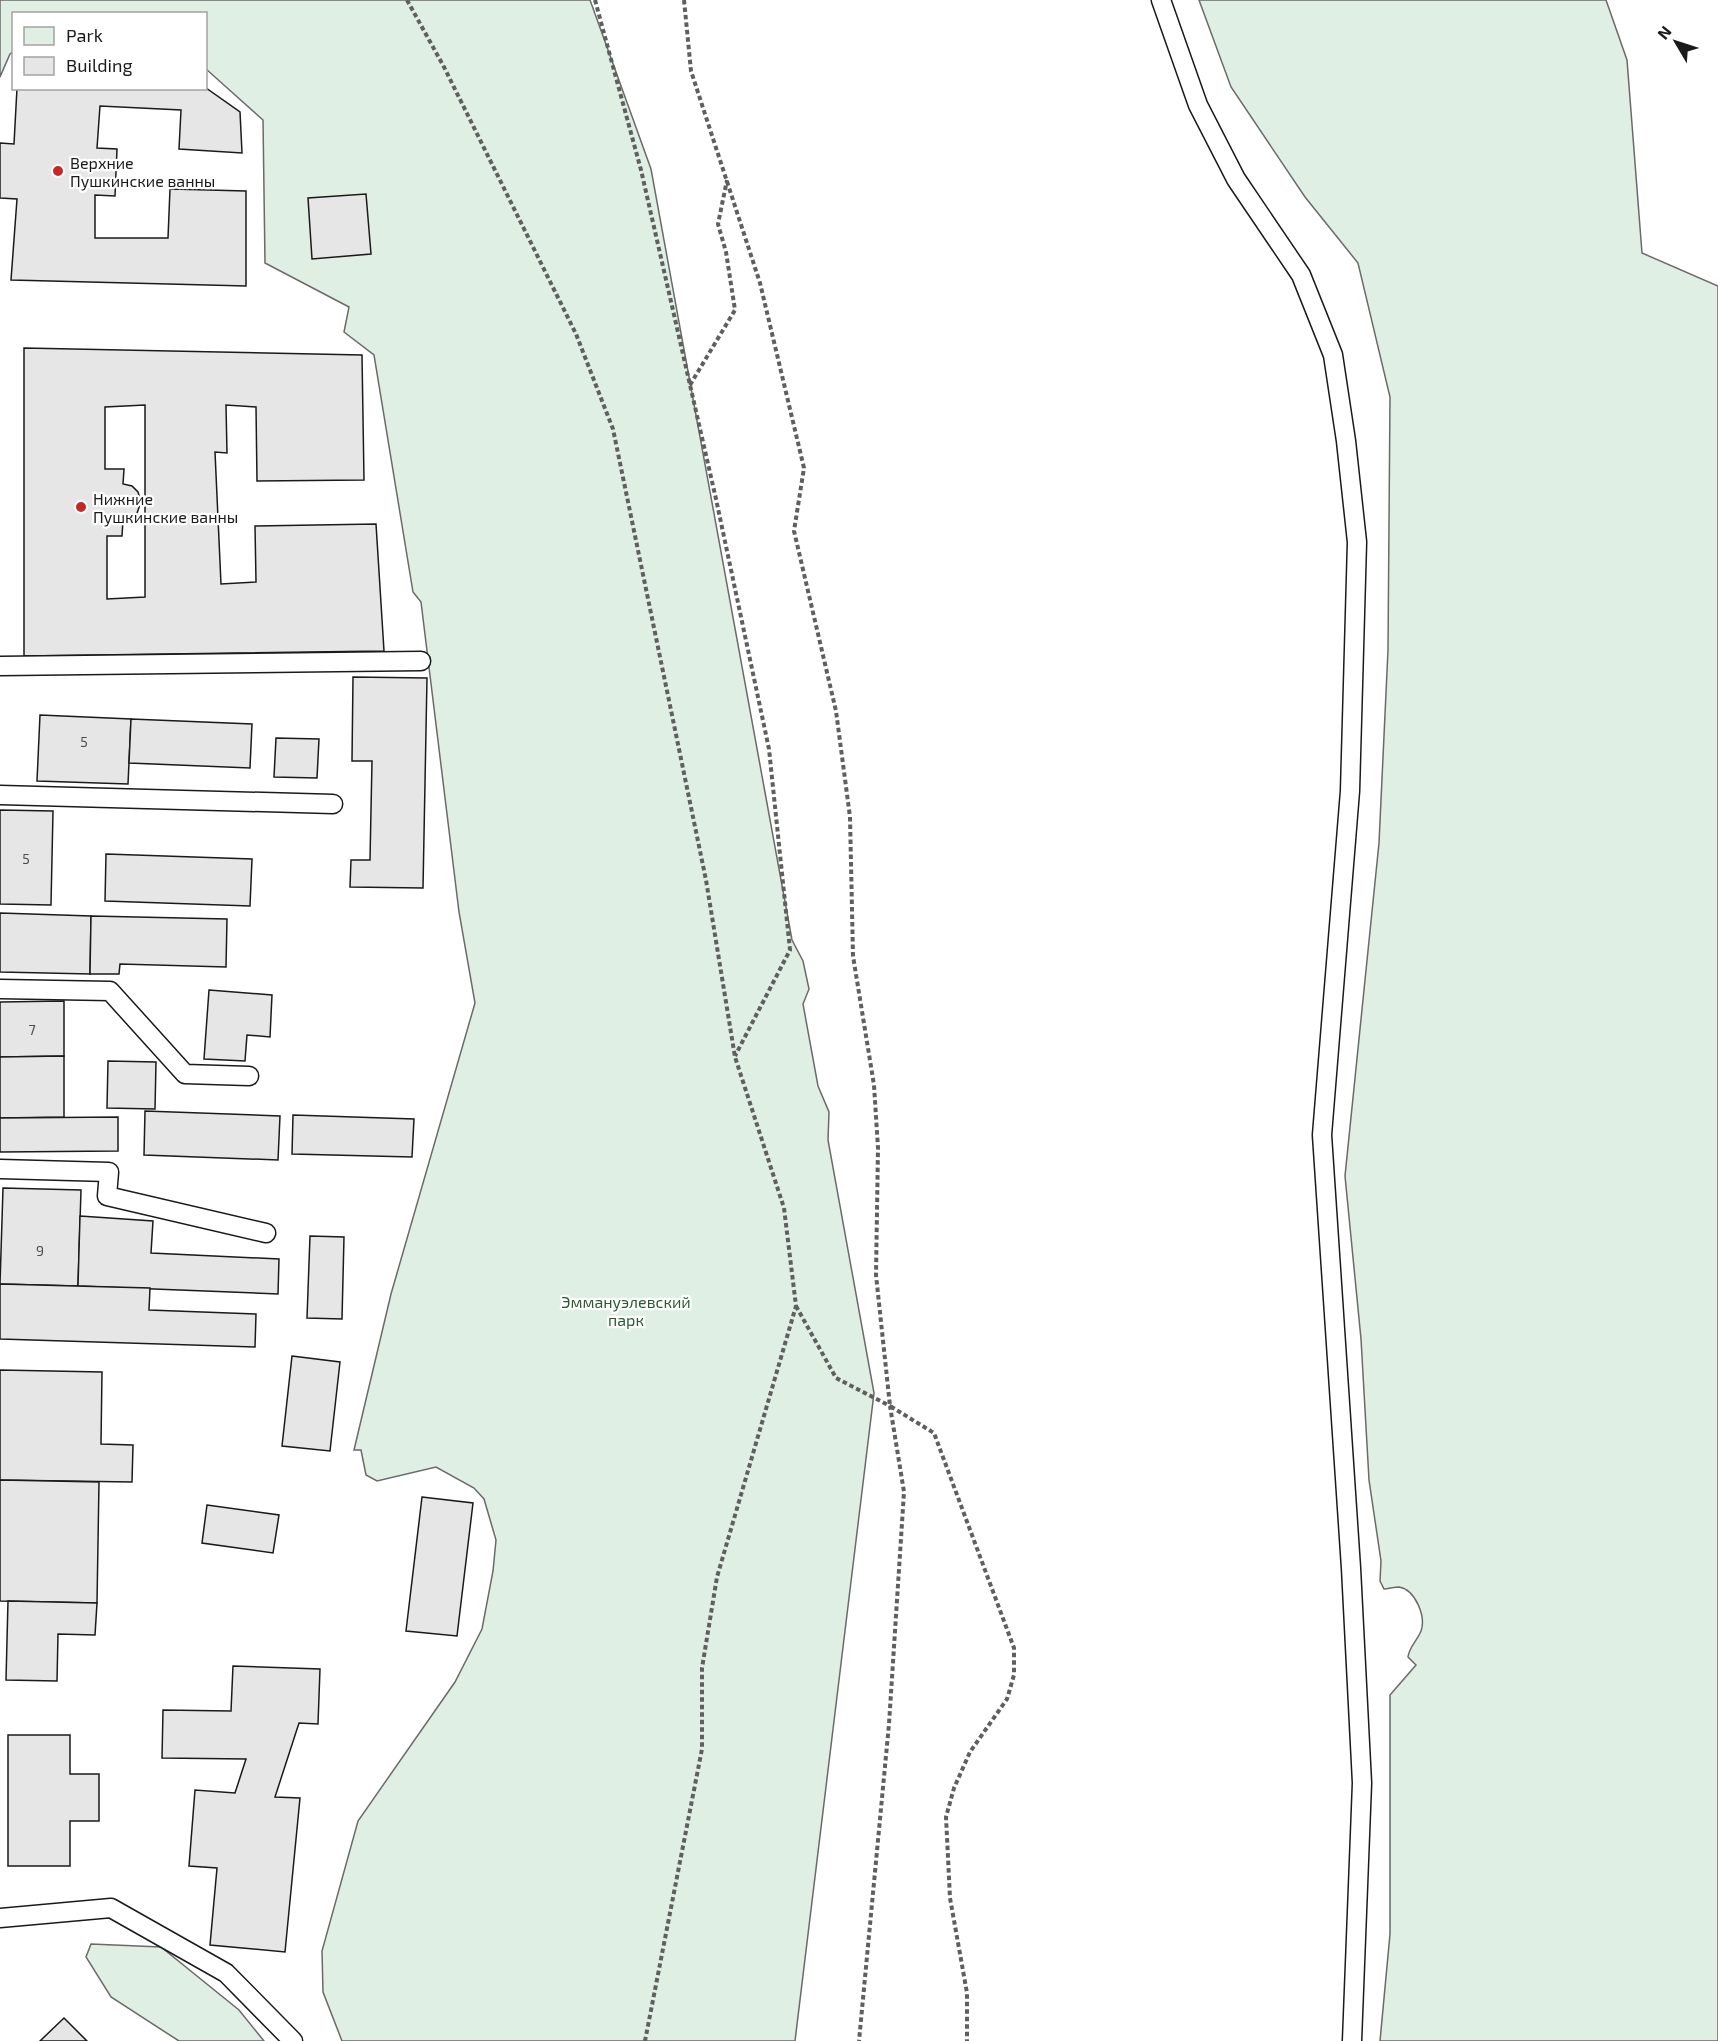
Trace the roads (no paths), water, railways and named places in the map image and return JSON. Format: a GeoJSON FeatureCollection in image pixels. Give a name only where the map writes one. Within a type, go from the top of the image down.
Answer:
{"type":"FeatureCollection","features":[{"type":"Feature","properties":{"kind":"lane"},"geometry":{"type":"LineString","coordinates":[[1161,0],[1198,105],[1236,179],[1301,275],[1333,355],[1346,441],[1357,542],[1350,791],[1322,1135],[1362,1783],[1352,2041]]}},
{"type":"Feature","properties":{"kind":"lane"},"geometry":{"type":"LineString","coordinates":[[0,666],[421,661]]}},
{"type":"Feature","properties":{"kind":"lane"},"geometry":{"type":"LineString","coordinates":[[0,795],[333,804]]}},
{"type":"Feature","properties":{"kind":"lane"},"geometry":{"type":"LineString","coordinates":[[0,989],[110,991],[185,1074],[249,1076]]}},
{"type":"Feature","properties":{"kind":"lane"},"geometry":{"type":"LineString","coordinates":[[0,1169],[109,1172],[107,1196],[266,1233]]}},
{"type":"Feature","properties":{"kind":"lane"},"geometry":{"type":"LineString","coordinates":[[0,1918],[111,1908],[226,1973],[292,2041]]}},
{"type":"Feature","properties":{"kind":"place","name":"Верхние Пушкинские ванны"},"geometry":{"type":"Point","coordinates":[58,171]}},
{"type":"Feature","properties":{"kind":"place","name":"Нижние Пушкинские ванны"},"geometry":{"type":"Point","coordinates":[81,507]}},
{"type":"Feature","properties":{"kind":"park label","name":"Эммануэлевский парк"},"geometry":{"type":"Point","coordinates":[626,1310]}}]}
